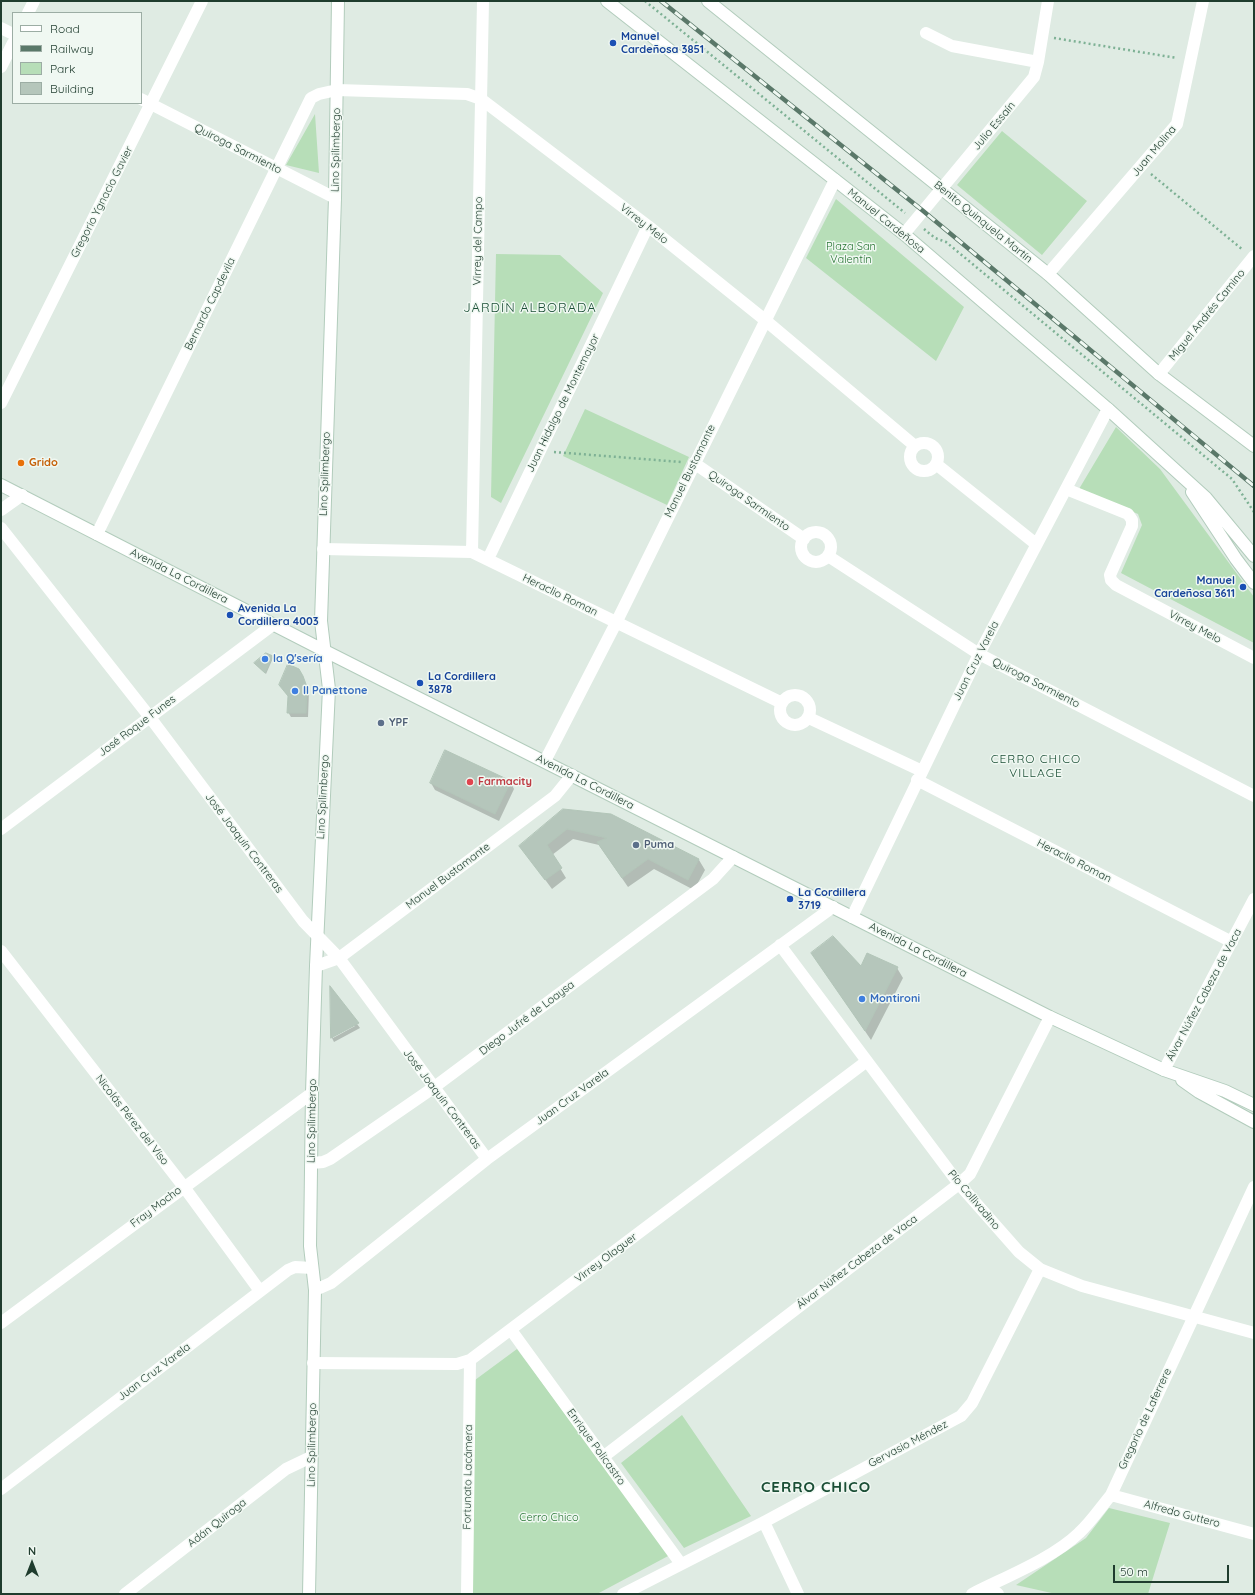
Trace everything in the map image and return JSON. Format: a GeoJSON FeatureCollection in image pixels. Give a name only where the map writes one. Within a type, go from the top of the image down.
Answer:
{"type":"FeatureCollection","features":[{"type":"Feature","properties":{"kind":"street"},"geometry":{"type":"LineString","coordinates":[[28,12],[34,1]]}},
{"type":"Feature","properties":{"kind":"street","name":"Gregorio Ygnacio Gavier"},"geometry":{"type":"LineString","coordinates":[[1,403],[146,102],[202,1]]}},
{"type":"Feature","properties":{"kind":"street","name":"Lino Spilimbergo"},"geometry":{"type":"LineString","coordinates":[[308,1594],[315,1290],[310,1246],[312,1093],[317,935],[328,689],[322,621],[323,549],[335,198],[338,1]]}},
{"type":"Feature","properties":{"kind":"street","name":"Virrey del Campo"},"geometry":{"type":"LineString","coordinates":[[472,552],[483,1]]}},
{"type":"Feature","properties":{"kind":"street","name":"Manuel Cardeñosa"},"geometry":{"type":"LineString","coordinates":[[607,1],[904,234],[1156,452],[1219,511],[1254,556]]}},
{"type":"Feature","properties":{"kind":"street","name":"Benito Quinquela Martín"},"geometry":{"type":"LineString","coordinates":[[708,1],[1048,274],[1159,374],[1254,446]]}},
{"type":"Feature","properties":{"kind":"street","name":"Julio Essaín"},"geometry":{"type":"LineString","coordinates":[[904,234],[1034,77],[1038,62],[1048,1]]}},
{"type":"Feature","properties":{"kind":"street","name":"Juan Molina"},"geometry":{"type":"LineString","coordinates":[[1048,274],[1177,124],[1203,1]]}},
{"type":"Feature","properties":{"kind":"street"},"geometry":{"type":"LineString","coordinates":[[1,28],[12,34]]}},
{"type":"Feature","properties":{"kind":"street"},"geometry":{"type":"LineString","coordinates":[[926,33],[952,46],[1038,62]]}},
{"type":"Feature","properties":{"kind":"street"},"geometry":{"type":"LineString","coordinates":[[1,67],[12,45]]}},
{"type":"Feature","properties":{"kind":"street","name":"Virrey Melo"},"geometry":{"type":"LineString","coordinates":[[337,90],[467,94],[480,100],[648,226],[765,320],[915,446]]}},
{"type":"Feature","properties":{"kind":"street","name":"Bernardo Capdevila"},"geometry":{"type":"LineString","coordinates":[[97,534],[311,98],[319,94],[337,90]]}},
{"type":"Feature","properties":{"kind":"street","name":"Quiroga Sarmiento"},"geometry":{"type":"LineString","coordinates":[[146,102],[335,198]]}},
{"type":"Feature","properties":{"kind":"street","name":"Manuel Bustamante"},"geometry":{"type":"LineString","coordinates":[[545,762],[835,180]]}},
{"type":"Feature","properties":{"kind":"street","name":"Juan Hidalgo de Montemayor"},"geometry":{"type":"LineString","coordinates":[[488,559],[648,226]]}},
{"type":"Feature","properties":{"kind":"street","name":"Miguel Andrés Camino"},"geometry":{"type":"LineString","coordinates":[[1159,374],[1253,257]]}},
{"type":"Feature","properties":{"kind":"street","name":"Juan Cruz Varela"},"geometry":{"type":"LineString","coordinates":[[852,917],[979,654],[1108,409]]}},
{"type":"Feature","properties":{"kind":"street"},"geometry":{"type":"LineString","coordinates":[[927,443],[935,448],[938,456],[936,464],[932,468],[923,470],[915,467],[910,459],[910,455],[915,446],[927,443]]}},
{"type":"Feature","properties":{"kind":"street","name":"Manuel Cardeñosa"},"geometry":{"type":"LineString","coordinates":[[1156,452],[1198,499],[1236,559],[1254,583]]}},
{"type":"Feature","properties":{"kind":"street","name":"Quiroga Sarmiento"},"geometry":{"type":"LineString","coordinates":[[694,463],[804,539]]}},
{"type":"Feature","properties":{"kind":"street"},"geometry":{"type":"LineString","coordinates":[[936,464],[1036,544]]}},
{"type":"Feature","properties":{"kind":"street","name":"Avenida La Cordillera"},"geometry":{"type":"LineString","coordinates":[[1,485],[274,624],[325,652],[572,775],[1050,1017],[1168,1072],[1225,1091],[1254,1105]]}},
{"type":"Feature","properties":{"kind":"street","name":"Virrey Melo"},"geometry":{"type":"LineString","coordinates":[[1066,489],[1128,514],[1132,520],[1132,526],[1110,575],[1111,580],[1116,585],[1254,658]]}},
{"type":"Feature","properties":{"kind":"street"},"geometry":{"type":"LineString","coordinates":[[1,510],[22,495]]}},
{"type":"Feature","properties":{"kind":"street","name":"José Joaquín Contreras"},"geometry":{"type":"LineString","coordinates":[[1,528],[149,716],[303,921],[339,958],[433,1088],[487,1159]]}},
{"type":"Feature","properties":{"kind":"street"},"geometry":{"type":"LineString","coordinates":[[811,534],[820,534],[824,536],[828,539],[830,548],[828,556],[819,562],[809,561],[802,554],[801,544],[804,539],[811,534]]}},
{"type":"Feature","properties":{"kind":"street","name":"Heraclio Roman"},"geometry":{"type":"LineString","coordinates":[[323,549],[472,552],[782,703]]}},
{"type":"Feature","properties":{"kind":"street","name":"Quiroga Sarmiento"},"geometry":{"type":"LineString","coordinates":[[828,556],[979,654],[1254,796]]}},
{"type":"Feature","properties":{"kind":"street","name":"José Roque Funes"},"geometry":{"type":"LineString","coordinates":[[1,829],[149,716],[274,624]]}},
{"type":"Feature","properties":{"kind":"street"},"geometry":{"type":"LineString","coordinates":[[793,695],[803,697],[810,704],[811,713],[809,718],[801,725],[790,725],[780,713],[782,703],[789,696],[793,695]]}},
{"type":"Feature","properties":{"kind":"street","name":"Heraclio Roman"},"geometry":{"type":"LineString","coordinates":[[809,718],[1232,942]]}},
{"type":"Feature","properties":{"kind":"street","name":"Manuel Bustamante"},"geometry":{"type":"LineString","coordinates":[[316,966],[339,958],[555,796],[572,775]]}},
{"type":"Feature","properties":{"kind":"street","name":"Diego Jufré de Loaysa"},"geometry":{"type":"LineString","coordinates":[[312,1162],[330,1159],[433,1088],[713,879],[733,857]]}},
{"type":"Feature","properties":{"kind":"street","name":"Álvar Núñez Cabeza de Vaca"},"geometry":{"type":"LineString","coordinates":[[1168,1072],[1254,899]]}},
{"type":"Feature","properties":{"kind":"street","name":"Juan Cruz Varela"},"geometry":{"type":"LineString","coordinates":[[315,1290],[330,1283],[487,1159],[833,907]]}},
{"type":"Feature","properties":{"kind":"street","name":"Pío Collivadino"},"geometry":{"type":"LineString","coordinates":[[780,945],[959,1184],[1019,1252],[1040,1269],[1082,1286],[1254,1333]]}},
{"type":"Feature","properties":{"kind":"street","name":"Nicolás Pérez del Viso"},"geometry":{"type":"LineString","coordinates":[[1,951],[184,1187],[260,1291]]}},
{"type":"Feature","properties":{"kind":"street","name":"Álvar Núñez Cabeza de Vaca"},"geometry":{"type":"LineString","coordinates":[[603,1457],[959,1184],[975,1165],[1050,1017]]}},
{"type":"Feature","properties":{"kind":"street","name":"Virrey Olaguer"},"geometry":{"type":"LineString","coordinates":[[313,1363],[457,1364],[470,1360],[867,1061]]}},
{"type":"Feature","properties":{"kind":"street","name":"Avenida La Cordillera"},"geometry":{"type":"LineString","coordinates":[[1168,1072],[1199,1092],[1254,1122]]}},
{"type":"Feature","properties":{"kind":"street","name":"Fray Mocho"},"geometry":{"type":"LineString","coordinates":[[1,1323],[312,1093]]}},
{"type":"Feature","properties":{"kind":"street","name":"Gregorio de Laferrere"},"geometry":{"type":"LineString","coordinates":[[972,1594],[1026,1567],[1065,1544],[1079,1533],[1111,1494],[1254,1187]]}},
{"type":"Feature","properties":{"kind":"street","name":"Juan Cruz Varela"},"geometry":{"type":"LineString","coordinates":[[1,1489],[260,1291],[295,1267],[312,1268]]}},
{"type":"Feature","properties":{"kind":"street","name":"Gervasio Méndez"},"geometry":{"type":"LineString","coordinates":[[623,1594],[764,1522],[961,1416],[972,1403],[1040,1269]]}},
{"type":"Feature","properties":{"kind":"street","name":"Enrique Policastro"},"geometry":{"type":"LineString","coordinates":[[511,1330],[680,1564]]}},
{"type":"Feature","properties":{"kind":"street","name":"Fortunato Lacámera"},"geometry":{"type":"LineString","coordinates":[[467,1594],[470,1360]]}},
{"type":"Feature","properties":{"kind":"street","name":"Adán Quiroga"},"geometry":{"type":"LineString","coordinates":[[126,1594],[286,1469],[311,1457]]}},
{"type":"Feature","properties":{"kind":"street","name":"Alfredo Guttero"},"geometry":{"type":"LineString","coordinates":[[1111,1494],[1254,1534]]}},
{"type":"Feature","properties":{"kind":"street"},"geometry":{"type":"LineString","coordinates":[[764,1522],[798,1594]]}},
{"type":"Feature","properties":{"kind":"street"},"geometry":{"type":"LineString","coordinates":[[988,1586],[998,1594]]}},
{"type":"Feature","properties":{"kind":"path"},"geometry":{"type":"LineString","coordinates":[[645,1],[935,238],[946,242],[1232,479],[1254,512]]}},
{"type":"Feature","properties":{"kind":"path"},"geometry":{"type":"LineString","coordinates":[[1042,36],[1190,60]]}},
{"type":"Feature","properties":{"kind":"path"},"geometry":{"type":"LineString","coordinates":[[1142,166],[1253,257]]}},
{"type":"Feature","properties":{"kind":"path"},"geometry":{"type":"LineString","coordinates":[[540,450],[694,463]]}},
{"type":"Feature","properties":{"kind":"green space"},"geometry":{"type":"Polygon","coordinates":[[[315,114],[319,173],[286,165],[315,114]]]}},
{"type":"Feature","properties":{"kind":"green space"},"geometry":{"type":"Polygon","coordinates":[[[1002,131],[1087,201],[1042,255],[957,185],[1002,131]]]}},
{"type":"Feature","properties":{"kind":"green space","name":"Plaza San Valentín"},"geometry":{"type":"Polygon","coordinates":[[[836,199],[964,307],[936,361],[806,258],[836,199]]]}},
{"type":"Feature","properties":{"kind":"green space"},"geometry":{"type":"Polygon","coordinates":[[[496,254],[560,255],[603,293],[501,503],[491,497],[496,254]]]}},
{"type":"Feature","properties":{"kind":"green space"},"geometry":{"type":"Polygon","coordinates":[[[585,409],[689,457],[667,505],[563,456],[585,409]]]}},
{"type":"Feature","properties":{"kind":"green space"},"geometry":{"type":"Polygon","coordinates":[[[1116,427],[1160,469],[1254,597],[1254,643],[1121,573],[1142,525],[1138,514],[1079,489],[1116,427]]]}},
{"type":"Feature","properties":{"kind":"green space","name":"Cerro Chico"},"geometry":{"type":"Polygon","coordinates":[[[517,1349],[670,1555],[597,1594],[472,1594],[475,1380],[517,1349]]]}},
{"type":"Feature","properties":{"kind":"green space"},"geometry":{"type":"Polygon","coordinates":[[[682,1415],[751,1516],[684,1548],[621,1463],[682,1415]]]}},
{"type":"Feature","properties":{"kind":"green space"},"geometry":{"type":"Polygon","coordinates":[[[1109,1508],[1170,1523],[1148,1594],[1056,1594],[1016,1585],[1086,1538],[1109,1508]]]}},
{"type":"Feature","properties":{"kind":"building","name":"la Q'sería"},"geometry":{"type":"Polygon","coordinates":[[[266,653],[273,656],[265,673],[254,663],[266,653]]]}},
{"type":"Feature","properties":{"kind":"building","name":"Il Panettone"},"geometry":{"type":"Polygon","coordinates":[[[288,664],[299,669],[303,676],[307,687],[306,713],[287,713],[288,696],[279,685],[288,664]]]}},
{"type":"Feature","properties":{"kind":"building","name":"Farmacity"},"geometry":{"type":"Polygon","coordinates":[[[445,750],[511,781],[495,814],[430,783],[445,750]]]}},
{"type":"Feature","properties":{"kind":"building","name":"Puma"},"geometry":{"type":"Polygon","coordinates":[[[563,809],[611,814],[699,859],[688,880],[648,859],[622,878],[597,842],[607,838],[567,829],[547,845],[562,868],[545,880],[519,846],[563,809]]]}},
{"type":"Feature","properties":{"kind":"building","name":"Montironi"},"geometry":{"type":"Polygon","coordinates":[[[833,936],[861,966],[867,953],[898,967],[865,1031],[811,953],[833,936]]]}},
{"type":"Feature","properties":{"kind":"building"},"geometry":{"type":"Polygon","coordinates":[[[330,986],[359,1023],[331,1038],[330,986]]]}},
{"type":"Feature","properties":{"kind":"railway"},"geometry":{"type":"LineString","coordinates":[[661,1],[922,210],[1254,486]]}},
{"type":"Feature","properties":{"kind":"place","name":"Manuel Cardeñosa 3851"},"geometry":{"type":"Point","coordinates":[613,43]}},
{"type":"Feature","properties":{"kind":"place","name":"Grido"},"geometry":{"type":"Point","coordinates":[21,463]}},
{"type":"Feature","properties":{"kind":"place","name":"Manuel Cardeñosa 3611"},"geometry":{"type":"Point","coordinates":[1243,587]}},
{"type":"Feature","properties":{"kind":"place","name":"Avenida La Cordillera 4003"},"geometry":{"type":"Point","coordinates":[230,615]}},
{"type":"Feature","properties":{"kind":"place","name":"la Q'sería"},"geometry":{"type":"Point","coordinates":[265,659]}},
{"type":"Feature","properties":{"kind":"place","name":"La Cordillera 3878"},"geometry":{"type":"Point","coordinates":[420,683]}},
{"type":"Feature","properties":{"kind":"place","name":"Il Panettone"},"geometry":{"type":"Point","coordinates":[295,691]}},
{"type":"Feature","properties":{"kind":"place","name":"YPF"},"geometry":{"type":"Point","coordinates":[381,723]}},
{"type":"Feature","properties":{"kind":"place","name":"Farmacity"},"geometry":{"type":"Point","coordinates":[470,782]}},
{"type":"Feature","properties":{"kind":"place","name":"Puma"},"geometry":{"type":"Point","coordinates":[636,845]}},
{"type":"Feature","properties":{"kind":"place","name":"La Cordillera 3719"},"geometry":{"type":"Point","coordinates":[790,899]}},
{"type":"Feature","properties":{"kind":"place","name":"Montironi"},"geometry":{"type":"Point","coordinates":[862,999]}},
{"type":"Feature","properties":{"kind":"district","name":"JARDÍN ALBORADA"},"geometry":{"type":"Point","coordinates":[530,308]}},
{"type":"Feature","properties":{"kind":"district","name":"CERRO CHICO VILLAGE"},"geometry":{"type":"Point","coordinates":[1036,766]}},
{"type":"Feature","properties":{"kind":"district","name":"CERRO CHICO"},"geometry":{"type":"Point","coordinates":[816,1487]}}]}
